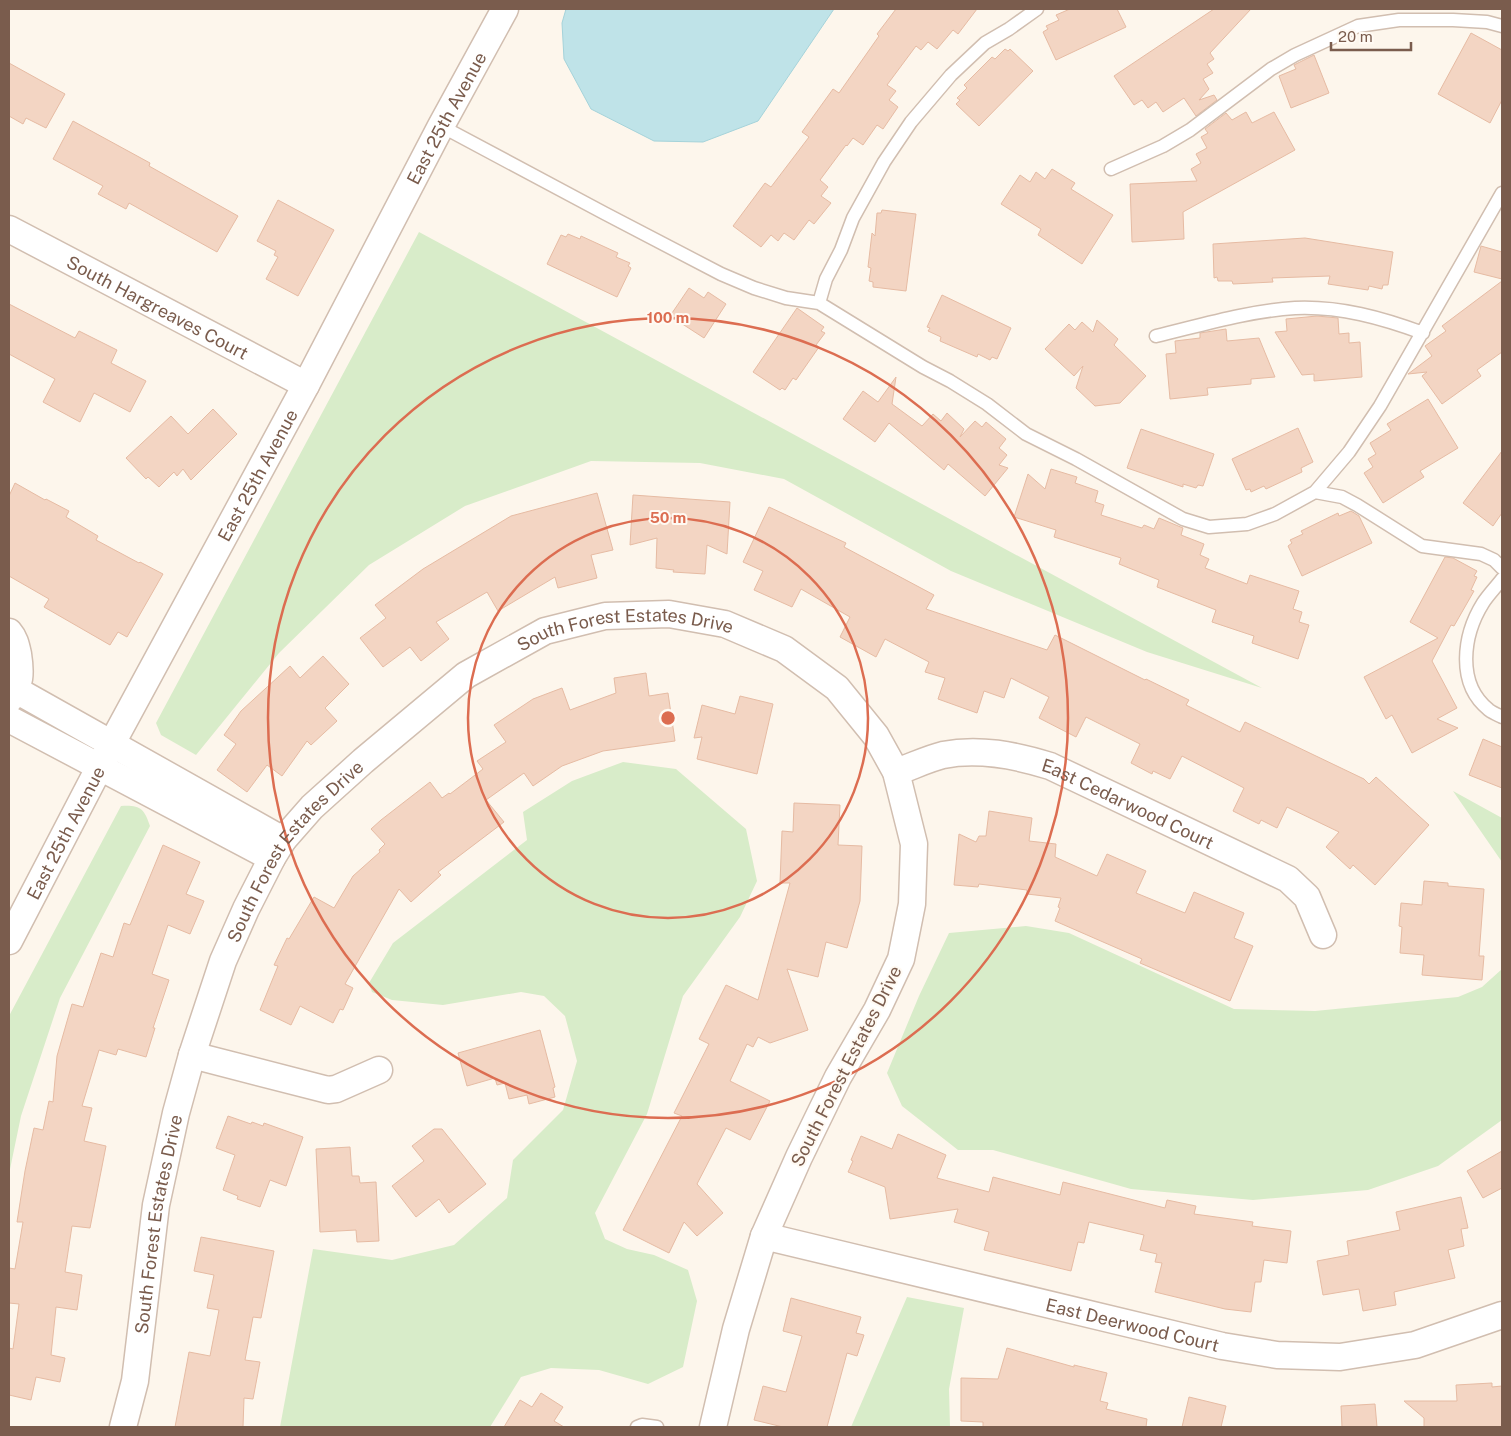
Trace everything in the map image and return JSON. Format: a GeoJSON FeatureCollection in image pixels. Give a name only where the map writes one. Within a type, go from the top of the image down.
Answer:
{"type":"FeatureCollection","features":[{"type":"Feature","properties":{"kind":"street","name":"East 25th Avenue"},"geometry":{"type":"LineString","coordinates":[[9,941],[105,756],[306,385],[441,126],[505,9]]}},
{"type":"Feature","properties":{"kind":"street","name":"South Hargreaves Court"},"geometry":{"type":"LineString","coordinates":[[9,229],[306,385]]}},
{"type":"Feature","properties":{"kind":"street","name":"South Forest Estates Drive"},"geometry":{"type":"LineString","coordinates":[[123,1427],[135,1381],[156,1205],[176,1113],[192,1055],[223,961],[246,909],[278,849],[312,807],[466,675],[545,631],[605,616],[669,614],[725,624],[784,649],[837,688],[876,736],[896,772],[914,844],[912,904],[901,959],[876,1010],[838,1077],[799,1157],[764,1236],[736,1329],[713,1427]]}},
{"type":"Feature","properties":{"kind":"street"},"geometry":{"type":"LineString","coordinates":[[9,632],[14,638],[21,671],[12,695],[95,733],[105,756]]}},
{"type":"Feature","properties":{"kind":"street"},"geometry":{"type":"LineString","coordinates":[[9,719],[105,756],[278,849]]}},
{"type":"Feature","properties":{"kind":"street","name":"East Cedarwood Court"},"geometry":{"type":"LineString","coordinates":[[896,772],[942,756],[975,751],[1020,757],[1050,766],[1288,879],[1307,897],[1322,935]]}},
{"type":"Feature","properties":{"kind":"street"},"geometry":{"type":"LineString","coordinates":[[192,1055],[328,1090],[336,1090],[379,1070]]}},
{"type":"Feature","properties":{"kind":"street","name":"East Deerwood Court"},"geometry":{"type":"LineString","coordinates":[[764,1236],[1222,1346],[1277,1355],[1340,1357],[1415,1345],[1502,1315]]}},
{"type":"Feature","properties":{"kind":"lane"},"geometry":{"type":"LineString","coordinates":[[818,303],[826,279],[841,250],[853,218],[884,162],[911,122],[938,89],[985,43],[1037,9]]}},
{"type":"Feature","properties":{"kind":"lane"},"geometry":{"type":"LineString","coordinates":[[1111,169],[1163,146],[1190,130],[1270,69],[1295,55],[1358,26],[1399,20],[1453,20],[1487,22],[1502,26]]}},
{"type":"Feature","properties":{"kind":"lane"},"geometry":{"type":"LineString","coordinates":[[441,126],[604,214],[721,274],[754,288],[786,298],[818,303],[965,390],[987,404],[1026,434],[1184,518],[1209,527],[1246,524],[1274,514],[1315,492],[1349,452],[1375,414],[1502,193]]}},
{"type":"Feature","properties":{"kind":"lane"},"geometry":{"type":"LineString","coordinates":[[1156,336],[1254,313],[1296,308],[1341,310],[1385,319],[1423,333]]}},
{"type":"Feature","properties":{"kind":"lane"},"geometry":{"type":"LineString","coordinates":[[1315,492],[1342,497],[1422,546],[1481,554],[1494,560],[1502,568]]}},
{"type":"Feature","properties":{"kind":"lane"},"geometry":{"type":"LineString","coordinates":[[1502,579],[1483,603],[1471,628],[1465,650],[1467,675],[1476,695],[1488,709],[1502,718]]}},
{"type":"Feature","properties":{"kind":"lane"},"geometry":{"type":"LineString","coordinates":[[637,1427],[642,1425],[658,1427]]}},
{"type":"Feature","properties":{"kind":"green space"},"geometry":{"type":"Polygon","coordinates":[[[419,232],[1262,688],[1147,652],[951,571],[784,479],[700,463],[591,461],[465,506],[369,565],[279,653],[196,755],[161,735],[156,723],[419,232]]]}},
{"type":"Feature","properties":{"kind":"green space"},"geometry":{"type":"Polygon","coordinates":[[[623,762],[676,769],[746,829],[757,881],[740,917],[683,996],[647,1114],[595,1213],[605,1239],[627,1249],[654,1255],[688,1270],[697,1301],[683,1367],[648,1384],[599,1370],[551,1368],[521,1377],[490,1427],[280,1427],[313,1249],[392,1260],[454,1245],[507,1198],[513,1160],[563,1110],[577,1061],[565,1016],[544,996],[521,992],[443,1005],[392,1000],[372,992],[369,983],[393,943],[527,840],[523,812],[572,781],[623,762]]]}},
{"type":"Feature","properties":{"kind":"green space"},"geometry":{"type":"Polygon","coordinates":[[[1453,791],[1502,818],[1502,862],[1453,791]]]}},
{"type":"Feature","properties":{"kind":"green space"},"geometry":{"type":"Polygon","coordinates":[[[121,806],[133,806],[143,811],[150,826],[60,998],[21,1116],[9,1174],[9,1016],[121,806]]]}},
{"type":"Feature","properties":{"kind":"green space"},"geometry":{"type":"Polygon","coordinates":[[[1026,926],[1069,933],[1234,1009],[1315,1011],[1458,997],[1482,987],[1502,969],[1502,1120],[1438,1166],[1368,1190],[1253,1200],[1131,1189],[993,1150],[958,1150],[902,1106],[887,1073],[919,996],[949,933],[1026,926]]]}},
{"type":"Feature","properties":{"kind":"green space"},"geometry":{"type":"Polygon","coordinates":[[[907,1297],[964,1308],[949,1389],[950,1427],[851,1427],[907,1297]]]}},
{"type":"Feature","properties":{"kind":"water"},"geometry":{"type":"Polygon","coordinates":[[[566,9],[834,9],[758,121],[703,142],[654,141],[591,109],[564,59],[562,23],[566,9]]]}},
{"type":"Feature","properties":{"kind":"building"},"geometry":{"type":"Polygon","coordinates":[[[896,9],[977,9],[958,34],[953,30],[937,49],[928,42],[921,50],[916,46],[887,85],[896,91],[889,100],[898,107],[883,129],[877,125],[863,145],[853,138],[820,180],[828,187],[821,196],[831,203],[814,224],[809,220],[794,240],[784,233],[778,241],[771,235],[761,247],[733,226],[765,183],[771,187],[809,137],[802,132],[833,89],[839,93],[879,36],[877,34],[896,9]]]}},
{"type":"Feature","properties":{"kind":"building"},"geometry":{"type":"Polygon","coordinates":[[[1070,9],[1117,9],[1126,27],[1056,60],[1043,32],[1048,29],[1046,26],[1059,20],[1056,15],[1070,9]]]}},
{"type":"Feature","properties":{"kind":"building"},"geometry":{"type":"Polygon","coordinates":[[[1214,9],[1251,9],[1210,53],[1214,59],[1207,64],[1213,73],[1203,79],[1209,89],[1199,100],[1214,95],[1217,100],[1196,116],[1184,98],[1163,112],[1156,102],[1148,108],[1142,100],[1134,105],[1114,76],[1214,9]]]}},
{"type":"Feature","properties":{"kind":"building"},"geometry":{"type":"Polygon","coordinates":[[[1471,33],[1502,50],[1502,100],[1490,123],[1438,94],[1471,33]]]}},
{"type":"Feature","properties":{"kind":"building"},"geometry":{"type":"Polygon","coordinates":[[[1005,49],[1008,51],[1010,49],[1033,71],[979,126],[956,104],[960,100],[957,98],[967,88],[964,85],[992,57],[995,59],[1005,49]]]}},
{"type":"Feature","properties":{"kind":"building"},"geometry":{"type":"Polygon","coordinates":[[[1314,55],[1329,93],[1291,108],[1279,76],[1296,69],[1294,65],[1314,55]]]}},
{"type":"Feature","properties":{"kind":"building"},"geometry":{"type":"Polygon","coordinates":[[[9,63],[65,94],[46,128],[26,118],[23,124],[9,116],[9,63]]]}},
{"type":"Feature","properties":{"kind":"building"},"geometry":{"type":"Polygon","coordinates":[[[1246,112],[1252,123],[1274,112],[1295,150],[1183,212],[1184,239],[1132,242],[1130,184],[1197,181],[1191,169],[1201,163],[1196,154],[1207,148],[1201,137],[1208,133],[1205,129],[1226,113],[1232,120],[1246,112]]]}},
{"type":"Feature","properties":{"kind":"building"},"geometry":{"type":"Polygon","coordinates":[[[73,121],[150,163],[149,166],[238,216],[217,252],[129,203],[126,209],[98,194],[103,186],[53,159],[73,121]]]}},
{"type":"Feature","properties":{"kind":"building"},"geometry":{"type":"Polygon","coordinates":[[[1052,169],[1075,183],[1071,189],[1113,215],[1082,264],[1038,235],[1041,229],[1001,204],[1020,175],[1030,182],[1036,172],[1045,179],[1052,169]]]}},
{"type":"Feature","properties":{"kind":"building"},"geometry":{"type":"Polygon","coordinates":[[[278,200],[334,230],[298,296],[266,279],[278,257],[274,255],[276,251],[257,241],[278,200]]]}},
{"type":"Feature","properties":{"kind":"building"},"geometry":{"type":"Polygon","coordinates":[[[882,210],[916,214],[906,291],[873,287],[873,282],[869,281],[871,268],[868,267],[872,233],[875,236],[877,213],[881,213],[882,210]]]}},
{"type":"Feature","properties":{"kind":"building"},"geometry":{"type":"Polygon","coordinates":[[[568,234],[580,239],[581,236],[618,253],[616,257],[630,263],[628,266],[631,268],[617,297],[547,264],[561,235],[566,237],[568,234]]]}},
{"type":"Feature","properties":{"kind":"building"},"geometry":{"type":"Polygon","coordinates":[[[1305,238],[1393,252],[1388,285],[1383,285],[1382,289],[1369,286],[1368,290],[1328,284],[1330,276],[1272,278],[1273,282],[1233,284],[1232,281],[1218,281],[1217,277],[1214,278],[1213,244],[1305,238]]]}},
{"type":"Feature","properties":{"kind":"building"},"geometry":{"type":"Polygon","coordinates":[[[1481,246],[1502,252],[1502,279],[1474,272],[1481,246]]]}},
{"type":"Feature","properties":{"kind":"building"},"geometry":{"type":"Polygon","coordinates":[[[1502,281],[1502,352],[1477,370],[1481,376],[1442,404],[1422,376],[1427,372],[1408,374],[1432,356],[1425,346],[1446,331],[1442,326],[1502,281]]]}},
{"type":"Feature","properties":{"kind":"building"},"geometry":{"type":"Polygon","coordinates":[[[689,288],[704,298],[708,292],[726,304],[704,338],[670,316],[689,288]]]}},
{"type":"Feature","properties":{"kind":"building"},"geometry":{"type":"Polygon","coordinates":[[[942,295],[1011,328],[997,359],[992,357],[990,360],[978,354],[977,357],[940,341],[941,337],[928,331],[930,328],[927,327],[942,295]]]}},
{"type":"Feature","properties":{"kind":"building"},"geometry":{"type":"Polygon","coordinates":[[[9,304],[75,338],[79,331],[117,350],[111,363],[146,381],[130,412],[94,393],[80,422],[43,402],[55,379],[9,354],[9,304]]]}},
{"type":"Feature","properties":{"kind":"building"},"geometry":{"type":"Polygon","coordinates":[[[797,308],[824,327],[821,331],[825,333],[816,345],[819,347],[796,380],[793,378],[785,390],[782,388],[780,390],[753,372],[797,308]]]}},
{"type":"Feature","properties":{"kind":"building"},"geometry":{"type":"Polygon","coordinates":[[[1317,316],[1338,318],[1339,334],[1349,333],[1349,343],[1360,342],[1362,377],[1314,381],[1314,374],[1302,375],[1275,332],[1287,331],[1286,319],[1317,316]]]}},
{"type":"Feature","properties":{"kind":"building"},"geometry":{"type":"Polygon","coordinates":[[[1097,320],[1118,339],[1114,345],[1146,376],[1120,403],[1095,406],[1076,388],[1083,366],[1074,376],[1045,349],[1069,324],[1075,330],[1082,322],[1093,332],[1097,320]]]}},
{"type":"Feature","properties":{"kind":"building"},"geometry":{"type":"Polygon","coordinates":[[[1226,329],[1227,341],[1259,338],[1275,377],[1251,379],[1251,384],[1207,388],[1208,395],[1170,399],[1166,354],[1176,353],[1175,341],[1200,338],[1200,333],[1226,329]]]}},
{"type":"Feature","properties":{"kind":"building"},"geometry":{"type":"Polygon","coordinates":[[[896,377],[892,404],[922,426],[933,414],[941,421],[947,413],[964,429],[960,437],[975,421],[982,427],[986,422],[1006,439],[999,448],[1007,455],[999,465],[1008,468],[985,496],[948,464],[944,470],[889,423],[875,442],[843,419],[863,391],[878,402],[896,377]]]}},
{"type":"Feature","properties":{"kind":"building"},"geometry":{"type":"Polygon","coordinates":[[[1428,399],[1458,448],[1420,471],[1424,477],[1383,503],[1364,473],[1373,467],[1368,459],[1376,454],[1370,443],[1391,430],[1387,424],[1428,399]]]}},
{"type":"Feature","properties":{"kind":"building"},"geometry":{"type":"Polygon","coordinates":[[[213,409],[237,434],[191,480],[183,469],[177,476],[174,472],[159,487],[148,477],[146,479],[126,458],[171,416],[188,434],[213,409]]]}},
{"type":"Feature","properties":{"kind":"building"},"geometry":{"type":"Polygon","coordinates":[[[1298,428],[1313,462],[1301,468],[1302,472],[1266,489],[1264,486],[1251,492],[1250,489],[1246,490],[1232,459],[1298,428]]]}},
{"type":"Feature","properties":{"kind":"building"},"geometry":{"type":"Polygon","coordinates":[[[1141,429],[1214,454],[1203,486],[1198,485],[1196,488],[1183,484],[1183,487],[1127,468],[1141,429]]]}},
{"type":"Feature","properties":{"kind":"building"},"geometry":{"type":"Polygon","coordinates":[[[1502,451],[1502,513],[1493,526],[1463,503],[1502,451]]]}},
{"type":"Feature","properties":{"kind":"building"},"geometry":{"type":"Polygon","coordinates":[[[1051,469],[1077,477],[1075,483],[1098,491],[1095,502],[1104,505],[1101,515],[1142,528],[1144,525],[1154,529],[1159,518],[1183,528],[1181,535],[1204,544],[1200,555],[1209,559],[1205,568],[1247,584],[1250,575],[1299,591],[1293,609],[1302,612],[1299,622],[1309,625],[1298,659],[1252,643],[1254,636],[1212,622],[1216,610],[1157,587],[1159,580],[1119,564],[1121,558],[1054,537],[1056,530],[1014,517],[1028,474],[1045,489],[1051,469]]]}},
{"type":"Feature","properties":{"kind":"building"},"geometry":{"type":"Polygon","coordinates":[[[15,483],[69,511],[66,517],[98,536],[96,540],[163,574],[127,637],[118,632],[110,645],[44,607],[49,599],[9,576],[9,496],[15,483]]]}},
{"type":"Feature","properties":{"kind":"building"},"geometry":{"type":"Polygon","coordinates":[[[597,493],[613,550],[591,555],[597,578],[558,588],[555,577],[498,611],[487,592],[436,622],[449,639],[421,661],[410,647],[383,667],[360,638],[386,618],[375,605],[423,569],[511,516],[597,493]]]}},
{"type":"Feature","properties":{"kind":"building"},"geometry":{"type":"Polygon","coordinates":[[[633,495],[730,502],[727,554],[707,545],[705,574],[673,572],[674,570],[656,568],[657,538],[630,545],[633,495]]]}},
{"type":"Feature","properties":{"kind":"building"},"geometry":{"type":"Polygon","coordinates":[[[769,507],[846,543],[844,547],[934,595],[926,609],[1047,650],[1055,635],[1189,700],[1186,705],[1240,732],[1245,722],[1364,779],[1369,784],[1376,777],[1429,825],[1375,885],[1353,865],[1350,869],[1326,847],[1339,832],[1287,807],[1277,828],[1261,820],[1259,824],[1233,811],[1244,788],[1182,756],[1170,779],[1153,771],[1152,774],[1131,763],[1140,744],[1086,717],[1076,737],[1039,718],[1049,697],[1011,678],[1004,698],[984,691],[977,713],[938,699],[945,678],[925,672],[929,662],[885,639],[876,657],[840,637],[850,617],[801,589],[792,607],[754,590],[763,571],[743,562],[769,507]]]}},
{"type":"Feature","properties":{"kind":"building"},"geometry":{"type":"Polygon","coordinates":[[[1351,511],[1359,516],[1372,543],[1302,576],[1288,546],[1292,543],[1290,540],[1303,534],[1301,531],[1338,513],[1339,516],[1351,511]]]}},
{"type":"Feature","properties":{"kind":"building"},"geometry":{"type":"Polygon","coordinates":[[[1445,557],[1453,558],[1477,571],[1474,576],[1477,577],[1471,590],[1474,591],[1454,626],[1451,625],[1432,661],[1457,708],[1437,719],[1458,728],[1412,753],[1392,715],[1386,719],[1364,677],[1438,638],[1410,622],[1445,557]]]}},
{"type":"Feature","properties":{"kind":"building"},"geometry":{"type":"Polygon","coordinates":[[[323,656],[349,684],[325,708],[337,721],[311,745],[307,741],[282,776],[267,765],[247,792],[217,770],[236,744],[224,735],[241,711],[290,666],[300,678],[323,656]]]}},
{"type":"Feature","properties":{"kind":"building"},"geometry":{"type":"Polygon","coordinates":[[[646,673],[649,696],[668,693],[675,741],[603,751],[562,766],[533,786],[524,773],[486,800],[504,822],[438,872],[441,875],[411,902],[399,889],[345,984],[353,988],[343,1010],[340,1009],[333,1023],[300,1006],[291,1025],[260,1010],[278,966],[274,965],[287,938],[289,939],[314,897],[334,908],[353,876],[380,852],[379,850],[385,844],[371,829],[381,820],[430,782],[442,798],[483,769],[477,761],[506,742],[494,725],[533,699],[562,688],[570,710],[616,693],[614,678],[646,673]]]}},
{"type":"Feature","properties":{"kind":"building"},"geometry":{"type":"Polygon","coordinates":[[[740,696],[773,704],[757,774],[697,759],[702,737],[694,738],[702,705],[735,714],[740,696]]]}},
{"type":"Feature","properties":{"kind":"building"},"geometry":{"type":"Polygon","coordinates":[[[1483,739],[1502,747],[1502,788],[1469,775],[1483,739]]]}},
{"type":"Feature","properties":{"kind":"building"},"geometry":{"type":"Polygon","coordinates":[[[794,803],[840,805],[838,845],[862,846],[860,901],[847,948],[826,942],[818,977],[787,969],[808,1030],[770,1043],[758,1037],[753,1047],[747,1044],[730,1081],[770,1101],[750,1140],[726,1128],[697,1184],[723,1213],[697,1236],[684,1222],[669,1253],[623,1230],[682,1116],[674,1113],[709,1044],[699,1039],[726,985],[758,1000],[790,883],[780,883],[782,831],[793,832],[794,803]]]}},
{"type":"Feature","properties":{"kind":"building"},"geometry":{"type":"Polygon","coordinates":[[[989,811],[1032,818],[1029,841],[1056,844],[1055,857],[1097,876],[1107,854],[1146,871],[1136,893],[1185,913],[1194,892],[1244,913],[1234,938],[1253,946],[1230,1001],[1140,963],[1142,959],[1055,921],[1060,908],[1058,907],[1061,898],[1027,894],[1027,890],[979,884],[978,887],[954,885],[959,834],[976,842],[979,836],[986,836],[989,811]]]}},
{"type":"Feature","properties":{"kind":"building"},"geometry":{"type":"Polygon","coordinates":[[[163,845],[200,862],[186,894],[204,901],[190,934],[168,925],[152,974],[169,980],[153,1028],[155,1028],[146,1057],[118,1049],[116,1055],[99,1050],[82,1106],[92,1108],[84,1141],[106,1146],[90,1228],[72,1226],[65,1272],[82,1275],[77,1310],[56,1307],[51,1355],[65,1358],[60,1382],[36,1377],[31,1400],[9,1395],[9,1348],[13,1349],[19,1304],[9,1303],[9,1268],[15,1269],[23,1222],[17,1222],[34,1128],[43,1130],[49,1101],[53,1102],[57,1056],[72,1004],[83,1007],[101,953],[113,957],[124,923],[130,925],[163,845]]]}},
{"type":"Feature","properties":{"kind":"building"},"geometry":{"type":"Polygon","coordinates":[[[1424,881],[1448,883],[1448,886],[1484,889],[1479,956],[1484,956],[1482,980],[1422,975],[1424,955],[1400,953],[1402,927],[1399,926],[1401,903],[1422,905],[1424,881]]]}},
{"type":"Feature","properties":{"kind":"building"},"geometry":{"type":"Polygon","coordinates":[[[540,1030],[555,1087],[553,1088],[555,1097],[529,1104],[527,1095],[509,1099],[505,1083],[497,1085],[495,1078],[467,1086],[458,1053],[540,1030]]]}},
{"type":"Feature","properties":{"kind":"building"},"geometry":{"type":"Polygon","coordinates":[[[228,1116],[251,1124],[252,1122],[263,1126],[264,1123],[303,1137],[286,1186],[270,1180],[260,1207],[237,1199],[238,1196],[223,1190],[235,1155],[216,1148],[228,1116]]]}},
{"type":"Feature","properties":{"kind":"building"},"geometry":{"type":"Polygon","coordinates":[[[434,1129],[442,1129],[486,1184],[449,1213],[439,1199],[416,1217],[392,1186],[424,1161],[412,1146],[434,1129]]]}},
{"type":"Feature","properties":{"kind":"building"},"geometry":{"type":"Polygon","coordinates":[[[898,1134],[946,1155],[937,1178],[989,1192],[993,1177],[1060,1195],[1063,1182],[1165,1208],[1167,1200],[1196,1206],[1194,1214],[1253,1222],[1252,1226],[1291,1231],[1287,1263],[1264,1260],[1261,1282],[1255,1282],[1251,1312],[1225,1309],[1155,1292],[1162,1263],[1155,1262],[1157,1254],[1140,1250],[1144,1235],[1089,1222],[1084,1243],[1078,1242],[1071,1271],[984,1250],[989,1232],[954,1222],[958,1209],[890,1219],[885,1187],[848,1172],[861,1136],[892,1149],[898,1134]]]}},
{"type":"Feature","properties":{"kind":"building"},"geometry":{"type":"Polygon","coordinates":[[[350,1147],[352,1176],[359,1176],[360,1183],[376,1182],[379,1241],[357,1242],[356,1230],[320,1232],[316,1149],[350,1147]]]}},
{"type":"Feature","properties":{"kind":"building"},"geometry":{"type":"Polygon","coordinates":[[[1502,1151],[1502,1188],[1483,1198],[1467,1171],[1502,1151]]]}},
{"type":"Feature","properties":{"kind":"building"},"geometry":{"type":"Polygon","coordinates":[[[1461,1197],[1468,1228],[1461,1229],[1464,1246],[1448,1250],[1455,1278],[1394,1292],[1396,1305],[1363,1311],[1359,1289],[1323,1295],[1317,1261],[1349,1255],[1347,1241],[1400,1230],[1396,1212],[1461,1197]]]}},
{"type":"Feature","properties":{"kind":"building"},"geometry":{"type":"Polygon","coordinates":[[[201,1237],[274,1251],[261,1318],[253,1317],[245,1360],[260,1362],[253,1399],[244,1398],[243,1427],[175,1427],[189,1352],[210,1356],[219,1310],[207,1308],[214,1275],[194,1271],[201,1237]]]}},
{"type":"Feature","properties":{"kind":"building"},"geometry":{"type":"Polygon","coordinates":[[[791,1298],[861,1317],[856,1333],[864,1335],[857,1356],[847,1353],[827,1427],[783,1427],[754,1420],[763,1386],[786,1392],[802,1336],[783,1331],[791,1298]]]}},
{"type":"Feature","properties":{"kind":"building"},"geometry":{"type":"Polygon","coordinates":[[[1007,1348],[1074,1367],[1074,1365],[1107,1373],[1100,1401],[1108,1403],[1106,1409],[1147,1419],[1146,1427],[983,1427],[983,1422],[961,1421],[961,1378],[998,1379],[1007,1348]]]}},
{"type":"Feature","properties":{"kind":"building"},"geometry":{"type":"Polygon","coordinates":[[[1492,1383],[1492,1387],[1502,1386],[1502,1427],[1424,1427],[1424,1418],[1404,1401],[1457,1401],[1456,1385],[1492,1383]]]}},
{"type":"Feature","properties":{"kind":"building"},"geometry":{"type":"Polygon","coordinates":[[[541,1393],[563,1407],[554,1421],[564,1427],[504,1427],[520,1400],[532,1407],[541,1393]]]}},
{"type":"Feature","properties":{"kind":"building"},"geometry":{"type":"Polygon","coordinates":[[[1189,1397],[1226,1406],[1221,1427],[1182,1427],[1189,1397]]]}},
{"type":"Feature","properties":{"kind":"building"},"geometry":{"type":"Polygon","coordinates":[[[1375,1404],[1377,1427],[1342,1427],[1341,1406],[1375,1404]]]}}]}
